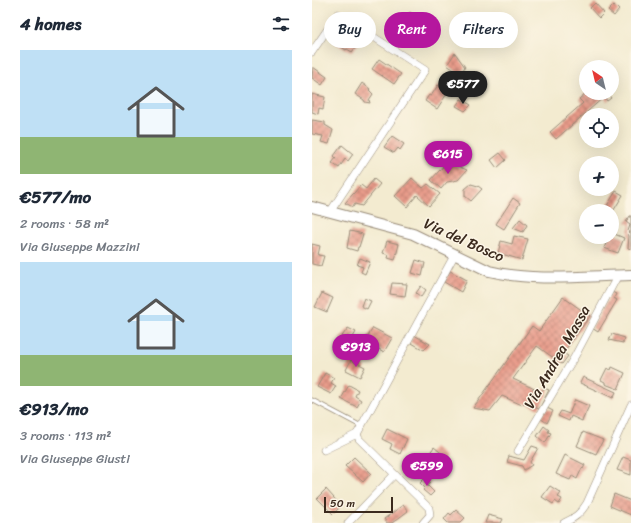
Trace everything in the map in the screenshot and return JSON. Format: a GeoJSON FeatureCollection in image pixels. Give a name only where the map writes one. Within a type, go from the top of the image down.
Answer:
{"type":"FeatureCollection","features":[{"type":"Feature","properties":{"kind":"main road","name":"Via del Bosco"},"geometry":{"type":"LineString","coordinates":[[312,207],[413,234],[489,271],[517,276],[631,275]]}},
{"type":"Feature","properties":{"kind":"street"},"geometry":{"type":"LineString","coordinates":[[312,52],[338,14],[425,70],[330,212]]}},
{"type":"Feature","properties":{"kind":"street"},"geometry":{"type":"LineString","coordinates":[[324,450],[357,434],[454,254]]}},
{"type":"Feature","properties":{"kind":"street","name":"Via Andrea Massa"},"geometry":{"type":"LineString","coordinates":[[518,451],[575,356],[618,275]]}},
{"type":"Feature","properties":{"kind":"street"},"geometry":{"type":"LineString","coordinates":[[564,523],[573,520],[580,514],[587,503],[631,405]]}},
{"type":"Feature","properties":{"kind":"street"},"geometry":{"type":"LineString","coordinates":[[357,434],[359,439],[394,475],[429,508],[430,516],[423,523]]}},
{"type":"Feature","properties":{"kind":"street"},"geometry":{"type":"LineString","coordinates":[[348,523],[394,475]]}},
{"type":"Feature","properties":{"kind":"lane"},"geometry":{"type":"LineString","coordinates":[[312,400],[361,426]]}},
{"type":"Feature","properties":{"kind":"building"},"geometry":{"type":"Polygon","coordinates":[[[595,3],[604,13],[599,18],[590,8],[595,3]]]}},
{"type":"Feature","properties":{"kind":"building"},"geometry":{"type":"Polygon","coordinates":[[[614,5],[619,10],[614,16],[608,11],[614,5]]]}},
{"type":"Feature","properties":{"kind":"building"},"geometry":{"type":"Polygon","coordinates":[[[343,48],[355,48],[352,52],[347,49],[346,50],[343,48]]]}},
{"type":"Feature","properties":{"kind":"building"},"geometry":{"type":"Polygon","coordinates":[[[455,53],[465,67],[460,74],[447,65],[455,53]]]}},
{"type":"Feature","properties":{"kind":"building"},"geometry":{"type":"Polygon","coordinates":[[[379,59],[401,74],[394,84],[372,69],[379,59]]]}},
{"type":"Feature","properties":{"kind":"building"},"geometry":{"type":"Polygon","coordinates":[[[313,67],[327,77],[322,85],[312,78],[313,67]]]}},
{"type":"Feature","properties":{"kind":"building"},"geometry":{"type":"Polygon","coordinates":[[[362,83],[370,89],[369,90],[373,94],[369,100],[370,103],[365,102],[355,94],[362,83]]]}},
{"type":"Feature","properties":{"kind":"building"},"geometry":{"type":"Polygon","coordinates":[[[438,85],[448,92],[437,109],[425,101],[429,95],[431,96],[438,85]]]}},
{"type":"Feature","properties":{"kind":"building"},"geometry":{"type":"Polygon","coordinates":[[[312,94],[325,97],[323,109],[319,108],[318,114],[312,112],[312,94]]]}},
{"type":"Feature","properties":{"kind":"building"},"geometry":{"type":"Polygon","coordinates":[[[461,99],[471,105],[465,111],[456,106],[461,99]]]}},
{"type":"Feature","properties":{"kind":"building"},"geometry":{"type":"Polygon","coordinates":[[[580,100],[601,100],[591,108],[579,108],[579,119],[556,139],[550,132],[583,103],[580,100]]]}},
{"type":"Feature","properties":{"kind":"building"},"geometry":{"type":"Polygon","coordinates":[[[312,120],[325,122],[325,125],[333,130],[329,144],[321,142],[323,136],[312,134],[312,120]]]}},
{"type":"Feature","properties":{"kind":"building"},"geometry":{"type":"Polygon","coordinates":[[[392,136],[404,144],[400,150],[398,148],[394,153],[384,147],[392,136]]]}},
{"type":"Feature","properties":{"kind":"building"},"geometry":{"type":"Polygon","coordinates":[[[342,145],[353,154],[348,161],[345,159],[339,168],[332,163],[336,158],[334,156],[342,145]]]}},
{"type":"Feature","properties":{"kind":"building"},"geometry":{"type":"Polygon","coordinates":[[[500,153],[506,160],[497,168],[491,160],[500,153]]]}},
{"type":"Feature","properties":{"kind":"building"},"geometry":{"type":"Polygon","coordinates":[[[447,162],[467,170],[458,180],[447,182],[441,189],[431,180],[447,162]]]}},
{"type":"Feature","properties":{"kind":"building"},"geometry":{"type":"Polygon","coordinates":[[[412,178],[423,188],[428,184],[440,194],[429,206],[417,195],[407,207],[395,196],[412,178]]]}},
{"type":"Feature","properties":{"kind":"building"},"geometry":{"type":"Polygon","coordinates":[[[374,179],[380,184],[362,206],[355,204],[353,207],[345,203],[361,185],[366,189],[374,179]]]}},
{"type":"Feature","properties":{"kind":"building"},"geometry":{"type":"Polygon","coordinates":[[[471,184],[482,189],[471,201],[465,196],[465,189],[471,184]]]}},
{"type":"Feature","properties":{"kind":"building"},"geometry":{"type":"Polygon","coordinates":[[[619,193],[623,195],[618,204],[608,204],[613,196],[619,196],[619,193]]]}},
{"type":"Feature","properties":{"kind":"building"},"geometry":{"type":"Polygon","coordinates":[[[513,198],[520,203],[504,229],[496,224],[513,198]]]}},
{"type":"Feature","properties":{"kind":"building"},"geometry":{"type":"Polygon","coordinates":[[[630,216],[631,249],[628,248],[628,234],[630,232],[628,231],[630,225],[626,222],[630,216]]]}},
{"type":"Feature","properties":{"kind":"building"},"geometry":{"type":"Polygon","coordinates":[[[520,219],[527,225],[523,232],[513,228],[520,219]]]}},
{"type":"Feature","properties":{"kind":"building"},"geometry":{"type":"Polygon","coordinates":[[[350,231],[363,234],[357,251],[347,248],[350,231]]]}},
{"type":"Feature","properties":{"kind":"building"},"geometry":{"type":"Polygon","coordinates":[[[514,236],[528,239],[522,260],[498,253],[501,241],[512,244],[514,236]]]}},
{"type":"Feature","properties":{"kind":"building"},"geometry":{"type":"Polygon","coordinates":[[[619,236],[624,238],[618,253],[604,248],[606,244],[619,244],[619,236]]]}},
{"type":"Feature","properties":{"kind":"building"},"geometry":{"type":"Polygon","coordinates":[[[387,241],[399,244],[395,260],[388,258],[389,255],[383,253],[387,241]]]}},
{"type":"Feature","properties":{"kind":"building"},"geometry":{"type":"Polygon","coordinates":[[[312,244],[320,246],[318,255],[324,256],[321,266],[312,264],[312,244]]]}},
{"type":"Feature","properties":{"kind":"building"},"geometry":{"type":"Polygon","coordinates":[[[360,258],[370,262],[365,274],[361,272],[363,267],[357,265],[360,258]]]}},
{"type":"Feature","properties":{"kind":"building"},"geometry":{"type":"Polygon","coordinates":[[[416,260],[425,263],[422,276],[412,273],[416,260]]]}},
{"type":"Feature","properties":{"kind":"building"},"geometry":{"type":"Polygon","coordinates":[[[450,271],[467,280],[461,292],[444,282],[450,271]]]}},
{"type":"Feature","properties":{"kind":"building"},"geometry":{"type":"Polygon","coordinates":[[[392,283],[407,284],[405,296],[390,294],[392,283]]]}},
{"type":"Feature","properties":{"kind":"building"},"geometry":{"type":"Polygon","coordinates":[[[421,286],[426,290],[421,297],[416,293],[421,286]]]}},
{"type":"Feature","properties":{"kind":"building"},"geometry":{"type":"Polygon","coordinates":[[[612,292],[616,294],[614,298],[617,300],[598,332],[592,328],[612,292]]]}},
{"type":"Feature","properties":{"kind":"building"},"geometry":{"type":"Polygon","coordinates":[[[322,293],[333,298],[327,312],[315,307],[322,293]]]}},
{"type":"Feature","properties":{"kind":"building"},"geometry":{"type":"Polygon","coordinates":[[[563,297],[590,316],[563,353],[568,356],[562,364],[537,346],[513,379],[541,392],[544,388],[549,390],[539,409],[524,403],[522,405],[502,396],[490,411],[473,408],[532,326],[539,331],[563,297]]]}},
{"type":"Feature","properties":{"kind":"building"},"geometry":{"type":"Polygon","coordinates":[[[364,298],[371,301],[367,309],[361,306],[364,298]]]}},
{"type":"Feature","properties":{"kind":"building"},"geometry":{"type":"Polygon","coordinates":[[[348,328],[356,332],[352,339],[364,345],[363,347],[368,350],[366,353],[340,339],[348,328]]]}},
{"type":"Feature","properties":{"kind":"building"},"geometry":{"type":"Polygon","coordinates":[[[373,328],[392,338],[384,352],[365,341],[373,328]]]}},
{"type":"Feature","properties":{"kind":"building"},"geometry":{"type":"Polygon","coordinates":[[[612,334],[625,338],[623,343],[609,340],[612,334]]]}},
{"type":"Feature","properties":{"kind":"building"},"geometry":{"type":"Polygon","coordinates":[[[414,335],[430,344],[424,350],[410,342],[414,335]]]}},
{"type":"Feature","properties":{"kind":"building"},"geometry":{"type":"Polygon","coordinates":[[[351,360],[365,367],[360,377],[346,370],[351,360]]]}},
{"type":"Feature","properties":{"kind":"building"},"geometry":{"type":"Polygon","coordinates":[[[612,367],[625,373],[618,389],[605,384],[605,382],[601,380],[607,368],[611,370],[612,367]]]}},
{"type":"Feature","properties":{"kind":"building"},"geometry":{"type":"Polygon","coordinates":[[[325,373],[334,378],[331,383],[336,386],[331,394],[317,387],[325,373]]]}},
{"type":"Feature","properties":{"kind":"building"},"geometry":{"type":"Polygon","coordinates":[[[583,377],[616,392],[613,398],[580,383],[583,377]]]}},
{"type":"Feature","properties":{"kind":"building"},"geometry":{"type":"Polygon","coordinates":[[[349,385],[358,390],[355,396],[361,400],[357,407],[341,399],[349,385]]]}},
{"type":"Feature","properties":{"kind":"building"},"geometry":{"type":"Polygon","coordinates":[[[575,400],[589,406],[582,421],[571,416],[569,421],[558,416],[561,411],[569,414],[575,400]]]}},
{"type":"Feature","properties":{"kind":"building"},"geometry":{"type":"Polygon","coordinates":[[[547,408],[553,411],[547,423],[540,418],[547,408]]]}},
{"type":"Feature","properties":{"kind":"building"},"geometry":{"type":"Polygon","coordinates":[[[544,426],[549,430],[548,432],[551,433],[545,443],[537,436],[544,426]]]}},
{"type":"Feature","properties":{"kind":"building"},"geometry":{"type":"Polygon","coordinates":[[[387,429],[407,439],[400,454],[390,449],[392,444],[382,439],[387,429]]]}},
{"type":"Feature","properties":{"kind":"building"},"geometry":{"type":"Polygon","coordinates":[[[583,432],[603,440],[596,454],[577,446],[583,432]]]}},
{"type":"Feature","properties":{"kind":"building"},"geometry":{"type":"Polygon","coordinates":[[[532,446],[538,448],[530,462],[532,465],[524,470],[522,466],[507,462],[509,456],[524,460],[532,446]]]}},
{"type":"Feature","properties":{"kind":"building"},"geometry":{"type":"Polygon","coordinates":[[[434,447],[446,457],[441,463],[429,454],[434,447]]]}},
{"type":"Feature","properties":{"kind":"building"},"geometry":{"type":"Polygon","coordinates":[[[565,455],[585,465],[577,479],[572,476],[570,480],[556,474],[565,455]]]}},
{"type":"Feature","properties":{"kind":"building"},"geometry":{"type":"Polygon","coordinates":[[[354,457],[371,473],[363,482],[345,466],[354,457]]]}},
{"type":"Feature","properties":{"kind":"building"},"geometry":{"type":"Polygon","coordinates":[[[623,457],[631,460],[631,475],[617,470],[623,457]]]}},
{"type":"Feature","properties":{"kind":"building"},"geometry":{"type":"Polygon","coordinates":[[[425,478],[431,483],[428,486],[434,492],[430,496],[423,490],[425,488],[420,483],[425,478]]]}},
{"type":"Feature","properties":{"kind":"building"},"geometry":{"type":"Polygon","coordinates":[[[550,486],[561,493],[558,497],[562,499],[559,504],[555,501],[553,504],[542,497],[550,486]]]}},
{"type":"Feature","properties":{"kind":"building"},"geometry":{"type":"Polygon","coordinates":[[[326,489],[341,506],[333,514],[317,498],[326,489]]]}},
{"type":"Feature","properties":{"kind":"building"},"geometry":{"type":"Polygon","coordinates":[[[614,494],[631,501],[631,515],[610,506],[614,494]]]}},
{"type":"Feature","properties":{"kind":"building"},"geometry":{"type":"Polygon","coordinates":[[[403,505],[408,511],[392,523],[387,523],[384,519],[403,505]]]}},
{"type":"Feature","properties":{"kind":"building"},"geometry":{"type":"Polygon","coordinates":[[[456,510],[465,518],[460,523],[448,523],[444,519],[449,513],[451,515],[456,510]]]}},
{"type":"Feature","properties":{"kind":"building"},"geometry":{"type":"Polygon","coordinates":[[[488,515],[503,519],[501,523],[485,523],[488,515]]]}}]}
